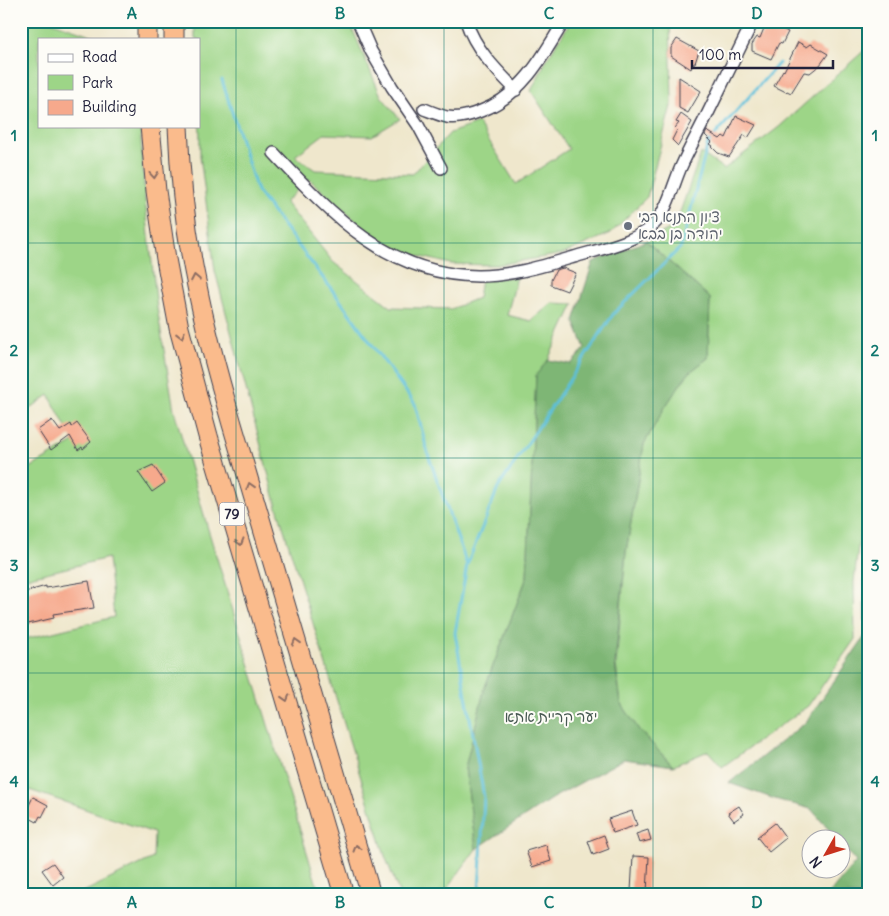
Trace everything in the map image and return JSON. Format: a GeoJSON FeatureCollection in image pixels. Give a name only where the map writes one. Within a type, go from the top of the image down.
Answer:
{"type":"FeatureCollection","features":[{"type":"Feature","properties":{"kind":"highway"},"geometry":{"type":"LineString","coordinates":[[147,21],[147,38]]}},
{"type":"Feature","properties":{"kind":"highway"},"geometry":{"type":"LineString","coordinates":[[174,21],[174,38]]}},
{"type":"Feature","properties":{"kind":"highway","name":"79"},"geometry":{"type":"LineString","coordinates":[[150,128],[157,200],[179,328],[208,436],[344,895]]}},
{"type":"Feature","properties":{"kind":"highway","name":"79"},"geometry":{"type":"LineString","coordinates":[[178,128],[180,169],[189,242],[196,285],[210,345],[234,434],[370,895]]}},
{"type":"Feature","properties":{"kind":"street"},"geometry":{"type":"LineString","coordinates":[[358,21],[371,51],[392,88],[418,125],[441,168]]}},
{"type":"Feature","properties":{"kind":"street"},"geometry":{"type":"LineString","coordinates":[[466,21],[483,55],[516,90]]}},
{"type":"Feature","properties":{"kind":"street"},"geometry":{"type":"LineString","coordinates":[[424,110],[448,117],[471,115],[494,106],[516,90],[543,57],[564,21]]}},
{"type":"Feature","properties":{"kind":"street"},"geometry":{"type":"LineString","coordinates":[[274,153],[342,222],[376,247],[398,259],[438,271],[477,276],[508,273],[565,260],[620,244],[655,224],[662,214],[681,167],[753,21]]}},
{"type":"Feature","properties":{"kind":"green space"},"geometry":{"type":"Polygon","coordinates":[[[21,21],[50,21],[99,38],[38,38],[38,128],[140,128],[145,200],[157,308],[174,410],[208,529],[320,895],[77,895],[153,858],[154,833],[21,787],[21,640],[114,617],[108,558],[21,579],[21,459],[28,469],[74,442],[49,395],[21,415],[21,21]]]}},
{"type":"Feature","properties":{"kind":"green space"},"geometry":{"type":"Polygon","coordinates":[[[195,21],[349,21],[381,96],[400,119],[372,136],[324,134],[295,156],[315,170],[413,174],[450,133],[478,123],[516,184],[569,149],[531,91],[547,59],[571,21],[670,21],[672,102],[647,197],[611,233],[563,254],[496,265],[451,264],[406,253],[367,231],[309,179],[285,202],[333,262],[391,307],[451,309],[478,298],[481,279],[517,277],[507,315],[531,321],[552,303],[574,304],[548,360],[536,376],[527,577],[485,687],[465,768],[476,849],[447,889],[446,895],[400,895],[385,856],[277,507],[215,271],[200,156],[200,38],[195,38],[195,21]]]}},
{"type":"Feature","properties":{"kind":"green space"},"geometry":{"type":"Polygon","coordinates":[[[868,47],[868,466],[866,473],[866,511],[859,538],[854,582],[855,639],[808,706],[722,767],[708,751],[673,766],[639,730],[621,703],[616,665],[626,552],[644,444],[681,383],[690,372],[708,358],[710,298],[646,241],[675,226],[701,153],[724,169],[779,127],[868,47]]]}},
{"type":"Feature","properties":{"kind":"green space","name":"יער קריית אתא"},"geometry":{"type":"Polygon","coordinates":[[[646,241],[710,298],[708,358],[690,372],[681,383],[644,444],[626,552],[615,664],[621,703],[639,730],[673,766],[624,759],[551,799],[476,849],[465,768],[485,687],[527,577],[536,375],[548,360],[571,364],[585,348],[574,321],[593,262],[646,241]]]}},
{"type":"Feature","properties":{"kind":"green space"},"geometry":{"type":"Polygon","coordinates":[[[868,538],[868,895],[828,895],[842,878],[852,878],[852,867],[856,862],[852,857],[852,828],[827,828],[811,809],[729,783],[806,722],[865,636],[863,561],[868,538]]]}},
{"type":"Feature","properties":{"kind":"building"},"geometry":{"type":"Polygon","coordinates":[[[767,21],[788,32],[782,44],[779,43],[771,59],[752,51],[752,44],[757,37],[760,38],[767,21]]]}},
{"type":"Feature","properties":{"kind":"building"},"geometry":{"type":"Polygon","coordinates":[[[677,39],[699,51],[691,69],[671,56],[671,48],[677,39]]]}},
{"type":"Feature","properties":{"kind":"building"},"geometry":{"type":"Polygon","coordinates":[[[798,42],[807,47],[811,44],[828,54],[820,65],[810,73],[804,72],[791,93],[774,86],[784,71],[798,42]]]}},
{"type":"Feature","properties":{"kind":"building"},"geometry":{"type":"Polygon","coordinates":[[[679,77],[701,91],[688,113],[679,108],[679,77]]]}},
{"type":"Feature","properties":{"kind":"building"},"geometry":{"type":"Polygon","coordinates":[[[681,114],[692,122],[678,146],[672,140],[677,130],[675,128],[679,123],[676,122],[681,114]]]}},
{"type":"Feature","properties":{"kind":"building"},"geometry":{"type":"Polygon","coordinates":[[[736,116],[756,125],[748,138],[744,135],[729,157],[718,153],[710,144],[712,142],[705,135],[707,131],[720,139],[723,136],[726,138],[736,116]]]}},
{"type":"Feature","properties":{"kind":"building"},"geometry":{"type":"Polygon","coordinates":[[[563,268],[576,273],[567,291],[551,285],[551,280],[556,270],[563,268]]]}},
{"type":"Feature","properties":{"kind":"building"},"geometry":{"type":"Polygon","coordinates":[[[52,420],[60,431],[71,424],[72,427],[77,423],[91,442],[83,449],[82,447],[78,450],[70,436],[51,450],[38,430],[52,420]]]}},
{"type":"Feature","properties":{"kind":"building"},"geometry":{"type":"Polygon","coordinates":[[[153,465],[165,483],[152,492],[138,472],[153,465]]]}},
{"type":"Feature","properties":{"kind":"building"},"geometry":{"type":"Polygon","coordinates":[[[89,581],[94,608],[53,614],[54,618],[28,624],[21,593],[46,586],[46,588],[89,581]]]}},
{"type":"Feature","properties":{"kind":"building"},"geometry":{"type":"Polygon","coordinates":[[[33,797],[48,805],[37,822],[26,816],[27,813],[25,813],[33,797]]]}},
{"type":"Feature","properties":{"kind":"building"},"geometry":{"type":"Polygon","coordinates":[[[739,806],[744,814],[734,821],[728,813],[739,806]]]}},
{"type":"Feature","properties":{"kind":"building"},"geometry":{"type":"Polygon","coordinates":[[[632,811],[637,825],[613,833],[608,819],[632,811]]]}},
{"type":"Feature","properties":{"kind":"building"},"geometry":{"type":"Polygon","coordinates":[[[775,823],[786,838],[769,852],[757,837],[775,823]]]}},
{"type":"Feature","properties":{"kind":"building"},"geometry":{"type":"Polygon","coordinates":[[[648,830],[651,840],[639,843],[636,834],[648,830]]]}},
{"type":"Feature","properties":{"kind":"building"},"geometry":{"type":"Polygon","coordinates":[[[604,835],[609,849],[593,855],[588,841],[604,835]]]}},
{"type":"Feature","properties":{"kind":"building"},"geometry":{"type":"Polygon","coordinates":[[[546,845],[551,861],[532,867],[526,851],[546,845]]]}},
{"type":"Feature","properties":{"kind":"building"},"geometry":{"type":"Polygon","coordinates":[[[633,856],[649,857],[647,892],[631,891],[633,856]]]}},
{"type":"Feature","properties":{"kind":"building"},"geometry":{"type":"Polygon","coordinates":[[[53,863],[63,877],[53,885],[42,870],[53,863]]]}},
{"type":"Feature","properties":{"kind":"waterway"},"geometry":{"type":"LineString","coordinates":[[479,895],[484,797],[455,633],[467,565],[498,488],[614,313],[681,247],[708,143],[779,63]]}},
{"type":"Feature","properties":{"kind":"waterway"},"geometry":{"type":"LineString","coordinates":[[222,80],[257,191],[339,299],[415,404],[429,457],[467,565]]}},
{"type":"Feature","properties":{"kind":"place","name":"ציון התנא רבי יהודה בן בבא"},"geometry":{"type":"Point","coordinates":[628,226]}}]}
